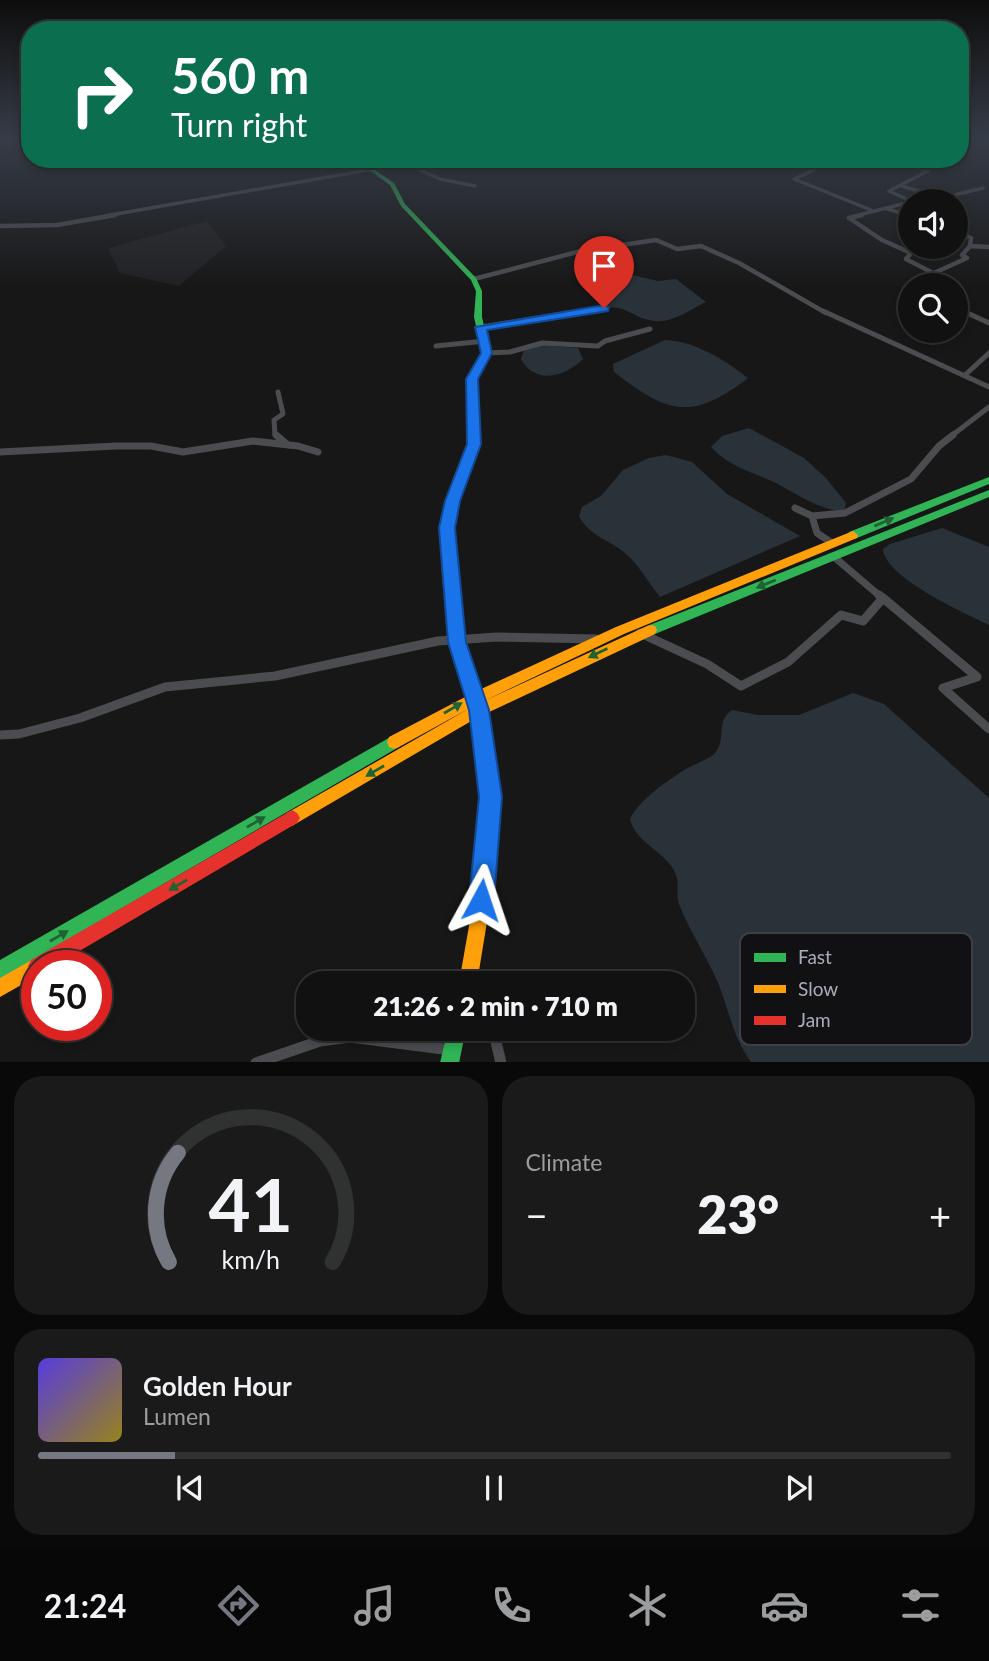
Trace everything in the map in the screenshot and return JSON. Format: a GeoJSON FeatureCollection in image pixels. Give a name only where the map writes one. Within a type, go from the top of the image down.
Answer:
{"type":"FeatureCollection","features":[{"type":"Feature","properties":{"kind":"main road"},"geometry":{"type":"LineString","coordinates":[[394,190],[403,205],[474,279],[479,291],[481,327],[486,347],[472,379],[474,444],[452,501],[447,528],[457,642],[479,710],[491,797],[471,971]]}},
{"type":"Feature","properties":{"kind":"main road"},"geometry":{"type":"LineString","coordinates":[[0,970],[474,696],[631,626],[989,480]]}},
{"type":"Feature","properties":{"kind":"main road"},"geometry":{"type":"LineString","coordinates":[[65,950],[479,710],[642,634],[989,493]]}},
{"type":"Feature","properties":{"kind":"main road"},"geometry":{"type":"LineString","coordinates":[[0,988],[21,976]]}},
{"type":"Feature","properties":{"kind":"street"},"geometry":{"type":"LineString","coordinates":[[0,226],[57,225],[252,190]]}},
{"type":"Feature","properties":{"kind":"street"},"geometry":{"type":"LineString","coordinates":[[821,190],[872,211]]}},
{"type":"Feature","properties":{"kind":"street"},"geometry":{"type":"LineString","coordinates":[[913,190],[943,198],[977,190]]}},
{"type":"Feature","properties":{"kind":"street"},"geometry":{"type":"LineString","coordinates":[[898,206],[849,218],[882,240],[911,253],[906,259],[934,273],[967,258],[962,255],[970,246],[971,238],[968,237]]}},
{"type":"Feature","properties":{"kind":"street"},"geometry":{"type":"LineString","coordinates":[[887,209],[898,212]]}},
{"type":"Feature","properties":{"kind":"street"},"geometry":{"type":"LineString","coordinates":[[474,279],[581,251],[644,240],[656,240],[677,249],[702,246],[739,263],[850,326],[989,387]]}},
{"type":"Feature","properties":{"kind":"street"},"geometry":{"type":"LineString","coordinates":[[970,246],[989,247]]}},
{"type":"Feature","properties":{"kind":"street"},"geometry":{"type":"LineString","coordinates":[[481,327],[604,308]]}},
{"type":"Feature","properties":{"kind":"street"},"geometry":{"type":"LineString","coordinates":[[968,313],[989,323]]}},
{"type":"Feature","properties":{"kind":"street"},"geometry":{"type":"LineString","coordinates":[[436,346],[486,347],[510,352],[542,343],[598,346],[605,341],[650,329]]}},
{"type":"Feature","properties":{"kind":"street"},"geometry":{"type":"LineString","coordinates":[[965,375],[989,354]]}},
{"type":"Feature","properties":{"kind":"street"},"geometry":{"type":"LineString","coordinates":[[278,392],[283,414],[274,420],[275,435],[284,439],[288,445]]}},
{"type":"Feature","properties":{"kind":"street"},"geometry":{"type":"LineString","coordinates":[[795,508],[812,516],[845,513],[911,479],[939,446],[989,407]]}},
{"type":"Feature","properties":{"kind":"street"},"geometry":{"type":"LineString","coordinates":[[0,452],[116,446],[151,446],[183,452],[253,441],[318,452]]}},
{"type":"Feature","properties":{"kind":"street"},"geometry":{"type":"LineString","coordinates":[[812,516],[813,528],[819,537],[832,543]]}},
{"type":"Feature","properties":{"kind":"street"},"geometry":{"type":"LineString","coordinates":[[833,556],[977,677],[943,688],[989,729]]}},
{"type":"Feature","properties":{"kind":"street"},"geometry":{"type":"LineString","coordinates":[[631,626],[642,634],[707,664],[741,686],[788,662],[841,615],[863,621],[883,598]]}},
{"type":"Feature","properties":{"kind":"street"},"geometry":{"type":"LineString","coordinates":[[0,735],[19,734],[80,718],[165,687],[245,681],[438,641],[457,642],[497,637],[601,639]]}},
{"type":"Feature","properties":{"kind":"street"},"geometry":{"type":"LineString","coordinates":[[256,1062],[320,1041],[350,1037],[451,1056]]}},
{"type":"Feature","properties":{"kind":"street"},"geometry":{"type":"LineString","coordinates":[[496,1041],[501,1062]]}},
{"type":"Feature","properties":{"kind":"shaded area"},"geometry":{"type":"Polygon","coordinates":[[[207,221],[226,246],[179,286],[120,273],[108,248],[207,221]]]}},
{"type":"Feature","properties":{"kind":"shaded area"},"geometry":{"type":"Polygon","coordinates":[[[632,275],[658,281],[676,279],[706,302],[675,318],[655,321],[620,309],[608,308],[592,289],[632,275]]]}},
{"type":"Feature","properties":{"kind":"shaded area"},"geometry":{"type":"Polygon","coordinates":[[[665,340],[688,344],[709,353],[748,378],[710,401],[680,407],[665,404],[649,396],[614,372],[613,364],[665,340]]]}},
{"type":"Feature","properties":{"kind":"shaded area"},"geometry":{"type":"Polygon","coordinates":[[[537,345],[578,348],[583,359],[559,374],[542,375],[527,367],[521,359],[524,350],[537,345]]]}},
{"type":"Feature","properties":{"kind":"shaded area"},"geometry":{"type":"Polygon","coordinates":[[[749,428],[804,458],[826,478],[846,503],[844,512],[817,505],[734,465],[711,447],[722,436],[749,428]]]}},
{"type":"Feature","properties":{"kind":"shaded area"},"geometry":{"type":"Polygon","coordinates":[[[666,455],[692,462],[727,494],[800,536],[660,597],[630,558],[594,533],[579,516],[582,507],[601,496],[623,470],[649,458],[666,455]]]}},
{"type":"Feature","properties":{"kind":"shaded area"},"geometry":{"type":"Polygon","coordinates":[[[942,528],[989,547],[989,625],[911,583],[887,560],[883,549],[890,544],[942,528]]]}},
{"type":"Feature","properties":{"kind":"shaded area"},"geometry":{"type":"Polygon","coordinates":[[[853,693],[884,704],[989,798],[989,1062],[751,1062],[741,1045],[972,1045],[972,933],[740,933],[740,1043],[737,1038],[717,982],[679,904],[678,881],[674,869],[639,836],[630,819],[640,804],[663,785],[715,753],[724,719],[732,710],[758,715],[799,715],[853,693]]]}},
{"type":"Feature","properties":{"kind":"traffic: fast"},"geometry":{"type":"LineString","coordinates":[[395,190],[403,205],[474,279],[479,291],[478,317],[486,353],[472,379],[472,448]]}},
{"type":"Feature","properties":{"kind":"traffic: fast"},"geometry":{"type":"LineString","coordinates":[[853,535],[989,480]]}},
{"type":"Feature","properties":{"kind":"traffic: fast"},"geometry":{"type":"LineString","coordinates":[[651,630],[989,493]]}},
{"type":"Feature","properties":{"kind":"traffic: fast"},"geometry":{"type":"LineString","coordinates":[[0,970],[394,742]]}},
{"type":"Feature","properties":{"kind":"traffic: fast"},"geometry":{"type":"LineString","coordinates":[[449,1062],[454,1041]]}},
{"type":"Feature","properties":{"kind":"traffic: slow"},"geometry":{"type":"LineString","coordinates":[[394,742],[563,656],[853,535]]}},
{"type":"Feature","properties":{"kind":"traffic: slow"},"geometry":{"type":"LineString","coordinates":[[292,818],[479,710],[651,630]]}},
{"type":"Feature","properties":{"kind":"traffic: slow"},"geometry":{"type":"LineString","coordinates":[[464,663],[486,747],[491,798],[486,868],[470,971]]}},
{"type":"Feature","properties":{"kind":"traffic: slow"},"geometry":{"type":"LineString","coordinates":[[0,988],[21,976]]}},
{"type":"Feature","properties":{"kind":"traffic: jam"},"geometry":{"type":"LineString","coordinates":[[464,663],[451,595],[447,526],[454,496],[472,448]]}},
{"type":"Feature","properties":{"kind":"traffic: jam"},"geometry":{"type":"LineString","coordinates":[[65,950],[292,818]]}},
{"type":"Feature","properties":{"kind":"route"},"geometry":{"type":"LineString","coordinates":[[481,900],[491,797],[479,710],[457,642],[447,528],[452,501],[474,444],[472,379],[486,353],[481,327],[604,308]]}}]}
